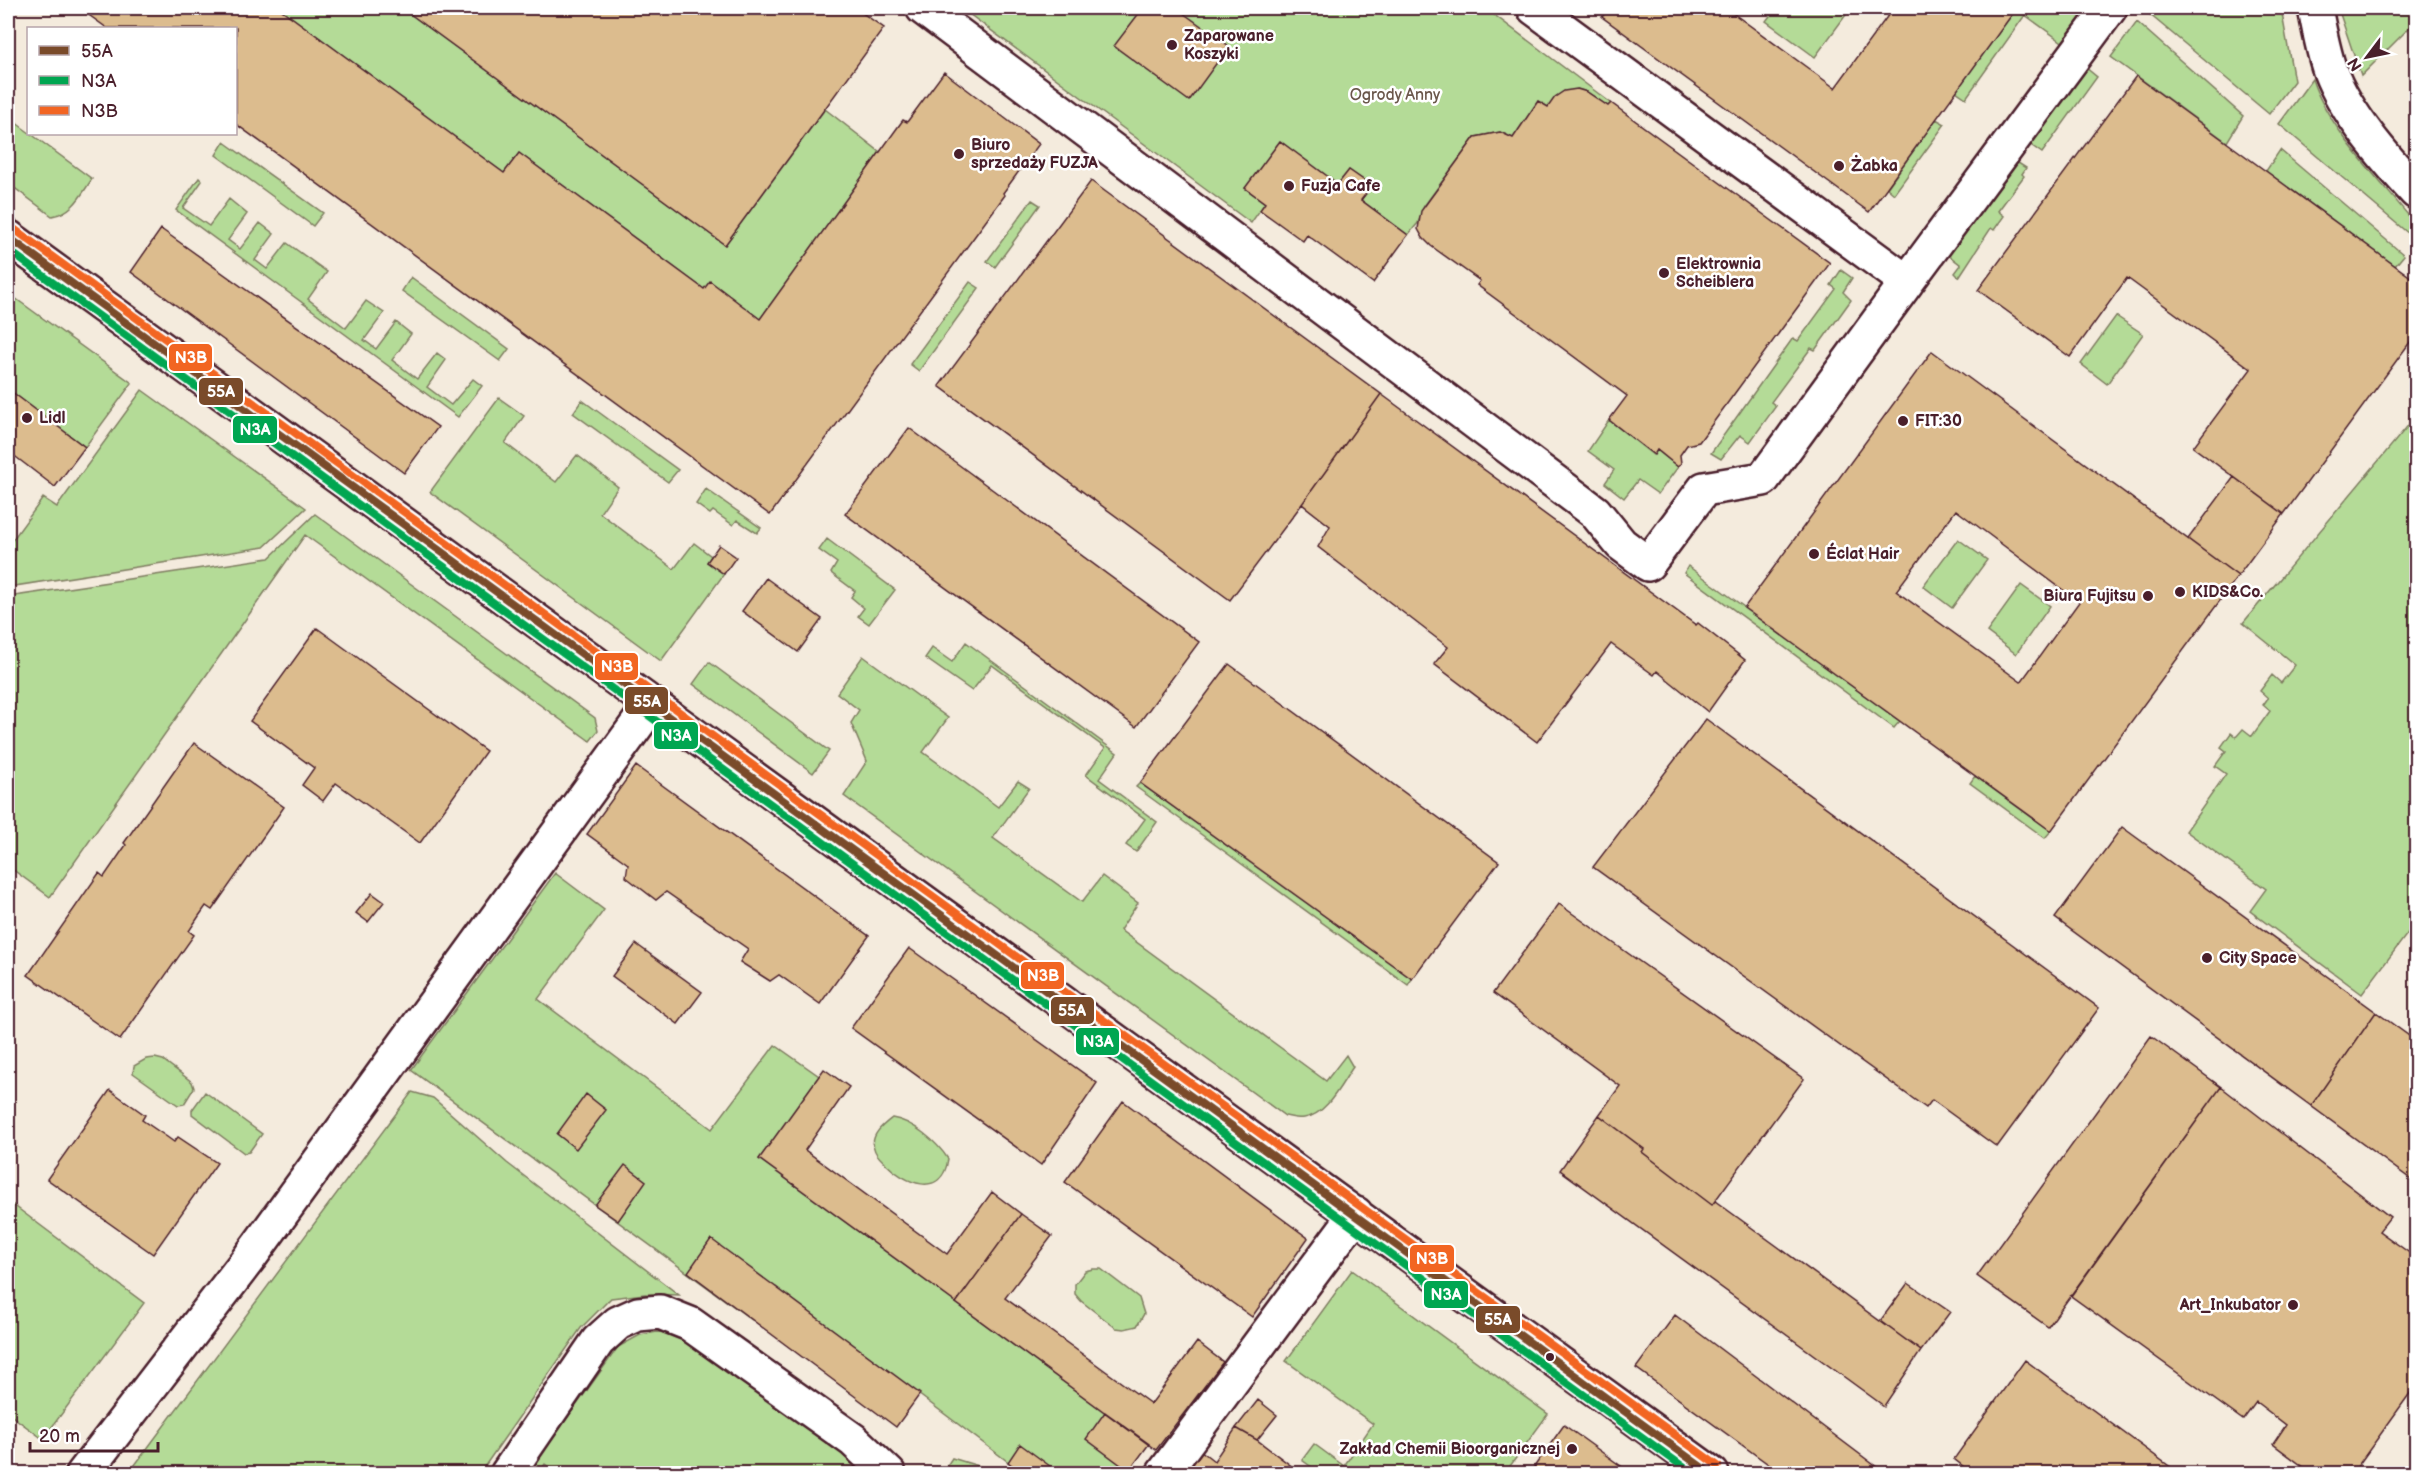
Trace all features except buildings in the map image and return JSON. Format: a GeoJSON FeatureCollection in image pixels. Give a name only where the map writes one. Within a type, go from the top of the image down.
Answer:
{"type":"FeatureCollection","features":[{"type":"Feature","properties":{"kind":"street"},"geometry":{"type":"LineString","coordinates":[[923,8],[1595,512],[1621,544],[1648,564],[1704,489],[1763,479],[2110,8]]}},
{"type":"Feature","properties":{"kind":"street"},"geometry":{"type":"LineString","coordinates":[[1534,8],[1907,282]]}},
{"type":"Feature","properties":{"kind":"street"},"geometry":{"type":"LineString","coordinates":[[2315,8],[2330,72],[2338,88],[2367,131],[2416,192]]}},
{"type":"Feature","properties":{"kind":"street"},"geometry":{"type":"LineString","coordinates":[[8,237],[1712,1473]]}},
{"type":"Feature","properties":{"kind":"street"},"geometry":{"type":"LineString","coordinates":[[82,1473],[250,1257],[652,704]]}},
{"type":"Feature","properties":{"kind":"street"},"geometry":{"type":"LineString","coordinates":[[1163,1473],[1356,1214]]}},
{"type":"Feature","properties":{"kind":"street"},"geometry":{"type":"LineString","coordinates":[[507,1473],[598,1341],[618,1323],[638,1314],[660,1312],[699,1330],[853,1440],[889,1473]]}},
{"type":"Feature","properties":{"kind":"green space"},"geometry":{"type":"Polygon","coordinates":[[[279,8],[402,8],[725,245],[825,109],[880,152],[760,319],[710,282],[704,289],[519,153],[504,173],[279,8]]]}},
{"type":"Feature","properties":{"kind":"green space","name":"Ogrody Anny"},"geometry":{"type":"Polygon","coordinates":[[[961,8],[1485,8],[1611,103],[1608,106],[1587,92],[1578,89],[1548,107],[1538,101],[1513,138],[1500,132],[1475,137],[1424,206],[1418,223],[1408,235],[1361,200],[1371,186],[1349,170],[1338,184],[1280,141],[1245,188],[1265,203],[1251,223],[961,8]]]}},
{"type":"Feature","properties":{"kind":"green space"},"geometry":{"type":"Polygon","coordinates":[[[1776,8],[1851,8],[1815,57],[1766,21],[1776,8]]]}},
{"type":"Feature","properties":{"kind":"green space"},"geometry":{"type":"Polygon","coordinates":[[[2015,8],[2092,8],[2065,44],[2025,15],[1966,98],[1956,91],[2015,8]]]}},
{"type":"Feature","properties":{"kind":"green space"},"geometry":{"type":"Polygon","coordinates":[[[2144,8],[2281,8],[2294,81],[2269,114],[2144,8]]]}},
{"type":"Feature","properties":{"kind":"green space"},"geometry":{"type":"Polygon","coordinates":[[[2338,8],[2416,8],[2416,21],[2361,76],[2338,8]]]}},
{"type":"Feature","properties":{"kind":"green space"},"geometry":{"type":"Polygon","coordinates":[[[2137,22],[2243,116],[2227,142],[2111,57],[2137,22]]]}},
{"type":"Feature","properties":{"kind":"green space"},"geometry":{"type":"Polygon","coordinates":[[[2085,67],[2097,77],[2042,153],[2028,143],[2085,67]]]}},
{"type":"Feature","properties":{"kind":"green space"},"geometry":{"type":"Polygon","coordinates":[[[2312,79],[2319,97],[2341,133],[2408,215],[2414,226],[2416,240],[2279,124],[2312,79]]]}},
{"type":"Feature","properties":{"kind":"green space"},"geometry":{"type":"Polygon","coordinates":[[[8,117],[27,131],[27,135],[32,135],[92,179],[71,207],[52,216],[8,183],[8,117]]]}},
{"type":"Feature","properties":{"kind":"green space"},"geometry":{"type":"Polygon","coordinates":[[[1936,119],[1945,124],[1894,194],[1887,188],[1936,119]]]}},
{"type":"Feature","properties":{"kind":"green space"},"geometry":{"type":"Polygon","coordinates":[[[224,142],[323,213],[313,226],[216,155],[224,142]]]}},
{"type":"Feature","properties":{"kind":"green space"},"geometry":{"type":"Polygon","coordinates":[[[2280,150],[2404,255],[2395,266],[2266,171],[2280,150]]]}},
{"type":"Feature","properties":{"kind":"green space"},"geometry":{"type":"Polygon","coordinates":[[[2015,161],[2026,168],[2022,174],[2024,176],[1998,211],[2004,216],[1994,230],[1991,228],[1959,277],[1955,273],[1961,265],[1947,254],[2015,161]]]}},
{"type":"Feature","properties":{"kind":"green space"},"geometry":{"type":"Polygon","coordinates":[[[199,178],[202,181],[183,208],[209,226],[229,199],[247,214],[228,240],[240,249],[260,223],[274,234],[255,260],[267,269],[287,243],[327,272],[308,299],[346,328],[366,301],[384,313],[364,340],[376,349],[396,322],[411,334],[392,360],[417,379],[437,353],[446,360],[427,387],[451,405],[473,379],[482,386],[458,417],[176,210],[199,178]]]}},
{"type":"Feature","properties":{"kind":"green space"},"geometry":{"type":"Polygon","coordinates":[[[1032,200],[1040,205],[995,267],[987,261],[1032,200]]]}},
{"type":"Feature","properties":{"kind":"green space"},"geometry":{"type":"Polygon","coordinates":[[[1841,270],[1852,278],[1843,292],[1851,300],[1815,350],[1811,348],[1771,402],[1776,406],[1750,442],[1740,435],[1721,459],[1711,453],[1793,338],[1798,341],[1836,289],[1831,285],[1841,270]]]}},
{"type":"Feature","properties":{"kind":"green space"},"geometry":{"type":"Polygon","coordinates":[[[411,277],[509,349],[500,361],[402,291],[411,277]]]}},
{"type":"Feature","properties":{"kind":"green space"},"geometry":{"type":"Polygon","coordinates":[[[970,282],[979,288],[919,371],[910,364],[970,282]]]}},
{"type":"Feature","properties":{"kind":"green space"},"geometry":{"type":"Polygon","coordinates":[[[8,293],[132,383],[85,447],[8,389],[8,293]]]}},
{"type":"Feature","properties":{"kind":"green space"},"geometry":{"type":"Polygon","coordinates":[[[2116,316],[2143,334],[2107,384],[2081,364],[2116,316]]]}},
{"type":"Feature","properties":{"kind":"green space"},"geometry":{"type":"Polygon","coordinates":[[[142,390],[306,508],[264,547],[8,587],[8,546],[43,498],[57,507],[142,390]]]}},
{"type":"Feature","properties":{"kind":"green space"},"geometry":{"type":"Polygon","coordinates":[[[499,398],[524,416],[505,443],[556,482],[577,455],[618,487],[600,513],[674,569],[694,543],[711,556],[707,562],[724,574],[661,661],[430,492],[499,398]]]}},
{"type":"Feature","properties":{"kind":"green space"},"geometry":{"type":"Polygon","coordinates":[[[582,400],[678,470],[668,482],[573,413],[582,400]]]}},
{"type":"Feature","properties":{"kind":"green space"},"geometry":{"type":"Polygon","coordinates":[[[2416,416],[2416,922],[2362,994],[2250,911],[2266,889],[2186,831],[2226,774],[2215,766],[2226,751],[2221,747],[2231,733],[2236,737],[2243,729],[2252,736],[2270,711],[2263,705],[2268,698],[2260,691],[2272,675],[2281,683],[2295,665],[2243,623],[2416,416]]]}},
{"type":"Feature","properties":{"kind":"green space"},"geometry":{"type":"Polygon","coordinates":[[[1609,420],[1653,455],[1657,450],[1678,467],[1658,494],[1638,480],[1624,498],[1605,483],[1614,470],[1588,451],[1609,420]]]}},
{"type":"Feature","properties":{"kind":"green space"},"geometry":{"type":"Polygon","coordinates":[[[706,489],[761,528],[757,533],[737,520],[733,525],[713,511],[710,514],[696,504],[706,489]]]}},
{"type":"Feature","properties":{"kind":"green space"},"geometry":{"type":"Polygon","coordinates":[[[315,514],[595,718],[598,731],[590,741],[305,535],[50,897],[8,866],[8,597],[269,558],[315,514]]]}},
{"type":"Feature","properties":{"kind":"green space"},"geometry":{"type":"Polygon","coordinates":[[[827,539],[895,590],[869,624],[858,616],[864,608],[851,597],[855,591],[831,573],[837,563],[819,550],[827,539]]]}},
{"type":"Feature","properties":{"kind":"green space"},"geometry":{"type":"Polygon","coordinates":[[[1958,539],[1987,560],[1952,608],[1923,586],[1958,539]]]}},
{"type":"Feature","properties":{"kind":"green space"},"geometry":{"type":"Polygon","coordinates":[[[1688,566],[1900,721],[1894,728],[1684,573],[1688,566]]]}},
{"type":"Feature","properties":{"kind":"green space"},"geometry":{"type":"Polygon","coordinates":[[[2021,585],[2050,606],[2016,654],[1987,632],[2021,585]]]}},
{"type":"Feature","properties":{"kind":"green space"},"geometry":{"type":"Polygon","coordinates":[[[966,642],[1117,753],[1099,779],[1157,822],[1136,852],[1126,845],[1145,819],[1086,775],[1105,748],[992,665],[972,691],[925,658],[932,648],[952,662],[966,642]]]}},
{"type":"Feature","properties":{"kind":"green space"},"geometry":{"type":"Polygon","coordinates":[[[863,656],[948,718],[923,752],[998,807],[1018,781],[1029,788],[993,838],[1082,902],[1102,876],[1138,903],[1120,930],[1326,1081],[1346,1055],[1353,1067],[1326,1105],[1312,1116],[1297,1118],[1285,1116],[844,796],[867,761],[851,723],[859,710],[837,693],[863,656]]]}},
{"type":"Feature","properties":{"kind":"green space"},"geometry":{"type":"Polygon","coordinates":[[[709,662],[829,751],[813,773],[693,684],[709,662]]]}},
{"type":"Feature","properties":{"kind":"green space"},"geometry":{"type":"Polygon","coordinates":[[[1975,776],[2051,831],[2045,838],[1970,783],[1975,776]]]}},
{"type":"Feature","properties":{"kind":"green space"},"geometry":{"type":"Polygon","coordinates":[[[1140,783],[1412,979],[1408,985],[1136,787],[1140,783]]]}},
{"type":"Feature","properties":{"kind":"green space"},"geometry":{"type":"Polygon","coordinates":[[[555,873],[604,910],[538,999],[712,1129],[775,1045],[819,1076],[759,1159],[1149,1444],[1127,1473],[1023,1473],[776,1287],[752,1320],[411,1070],[555,873]]]}},
{"type":"Feature","properties":{"kind":"green space"},"geometry":{"type":"Polygon","coordinates":[[[146,1059],[163,1060],[192,1082],[194,1088],[184,1104],[178,1105],[133,1073],[134,1066],[146,1059]]]}},
{"type":"Feature","properties":{"kind":"green space"},"geometry":{"type":"Polygon","coordinates":[[[205,1092],[262,1134],[249,1152],[244,1153],[192,1114],[192,1110],[205,1092]]]}},
{"type":"Feature","properties":{"kind":"green space"},"geometry":{"type":"Polygon","coordinates":[[[412,1092],[433,1098],[507,1163],[679,1295],[645,1294],[611,1298],[581,1328],[480,1473],[129,1473],[412,1092]]]}},
{"type":"Feature","properties":{"kind":"green space"},"geometry":{"type":"Polygon","coordinates":[[[892,1118],[916,1128],[943,1152],[948,1159],[944,1172],[938,1180],[930,1184],[921,1184],[902,1177],[877,1154],[874,1139],[881,1127],[892,1118]]]}},
{"type":"Feature","properties":{"kind":"green space"},"geometry":{"type":"Polygon","coordinates":[[[8,1201],[144,1303],[43,1439],[8,1413],[8,1201]]]}},
{"type":"Feature","properties":{"kind":"green space"},"geometry":{"type":"Polygon","coordinates":[[[1101,1269],[1139,1298],[1144,1314],[1137,1326],[1116,1328],[1075,1294],[1075,1284],[1085,1271],[1101,1269]]]}},
{"type":"Feature","properties":{"kind":"green space"},"geometry":{"type":"Polygon","coordinates":[[[1352,1270],[1548,1414],[1505,1473],[1320,1473],[1302,1460],[1314,1444],[1344,1466],[1373,1424],[1286,1361],[1352,1270]]]}},
{"type":"Feature","properties":{"kind":"green space"},"geometry":{"type":"Polygon","coordinates":[[[657,1332],[684,1334],[876,1473],[559,1474],[545,1464],[539,1473],[527,1474],[618,1347],[640,1335],[657,1332]]]}},
{"type":"Feature","properties":{"kind":"green space"},"geometry":{"type":"Polygon","coordinates":[[[952,1458],[998,1472],[999,1473],[942,1473],[952,1458]]]}},
{"type":"Feature","properties":{"kind":"transit line","name":"N3B"},"geometry":{"type":"LineString","coordinates":[[14,229],[1718,1466]]}},
{"type":"Feature","properties":{"kind":"transit line","name":"55A"},"geometry":{"type":"LineString","coordinates":[[8,237],[1711,1474]]}},
{"type":"Feature","properties":{"kind":"transit line","name":"N3A"},"geometry":{"type":"LineString","coordinates":[[8,250],[1693,1474]]}},
{"type":"Feature","properties":{"kind":"place","name":"Zaparowane Koszyki"},"geometry":{"type":"Point","coordinates":[1172,45]}},
{"type":"Feature","properties":{"kind":"place","name":"Biuro sprzedaży FUZJA"},"geometry":{"type":"Point","coordinates":[959,154]}},
{"type":"Feature","properties":{"kind":"place","name":"Żabka"},"geometry":{"type":"Point","coordinates":[1839,166]}},
{"type":"Feature","properties":{"kind":"place","name":"Fuzja Cafe"},"geometry":{"type":"Point","coordinates":[1289,186]}},
{"type":"Feature","properties":{"kind":"place","name":"Elektrownia Scheiblera"},"geometry":{"type":"Point","coordinates":[1664,273]}},
{"type":"Feature","properties":{"kind":"place","name":"Lidl"},"geometry":{"type":"Point","coordinates":[27,418]}},
{"type":"Feature","properties":{"kind":"place","name":"FIT:30"},"geometry":{"type":"Point","coordinates":[1903,421]}},
{"type":"Feature","properties":{"kind":"place","name":"Éclat Hair"},"geometry":{"type":"Point","coordinates":[1814,554]}},
{"type":"Feature","properties":{"kind":"place","name":"KIDS&Co."},"geometry":{"type":"Point","coordinates":[2180,592]}},
{"type":"Feature","properties":{"kind":"place","name":"Biura Fujitsu"},"geometry":{"type":"Point","coordinates":[2148,596]}},
{"type":"Feature","properties":{"kind":"place","name":"City Space"},"geometry":{"type":"Point","coordinates":[2207,958]}},
{"type":"Feature","properties":{"kind":"place","name":"Art_Inkubator"},"geometry":{"type":"Point","coordinates":[2293,1305]}},
{"type":"Feature","properties":{"kind":"place","name":"Zakład Chemii Bioorganicznej"},"geometry":{"type":"Point","coordinates":[1572,1449]}}]}
